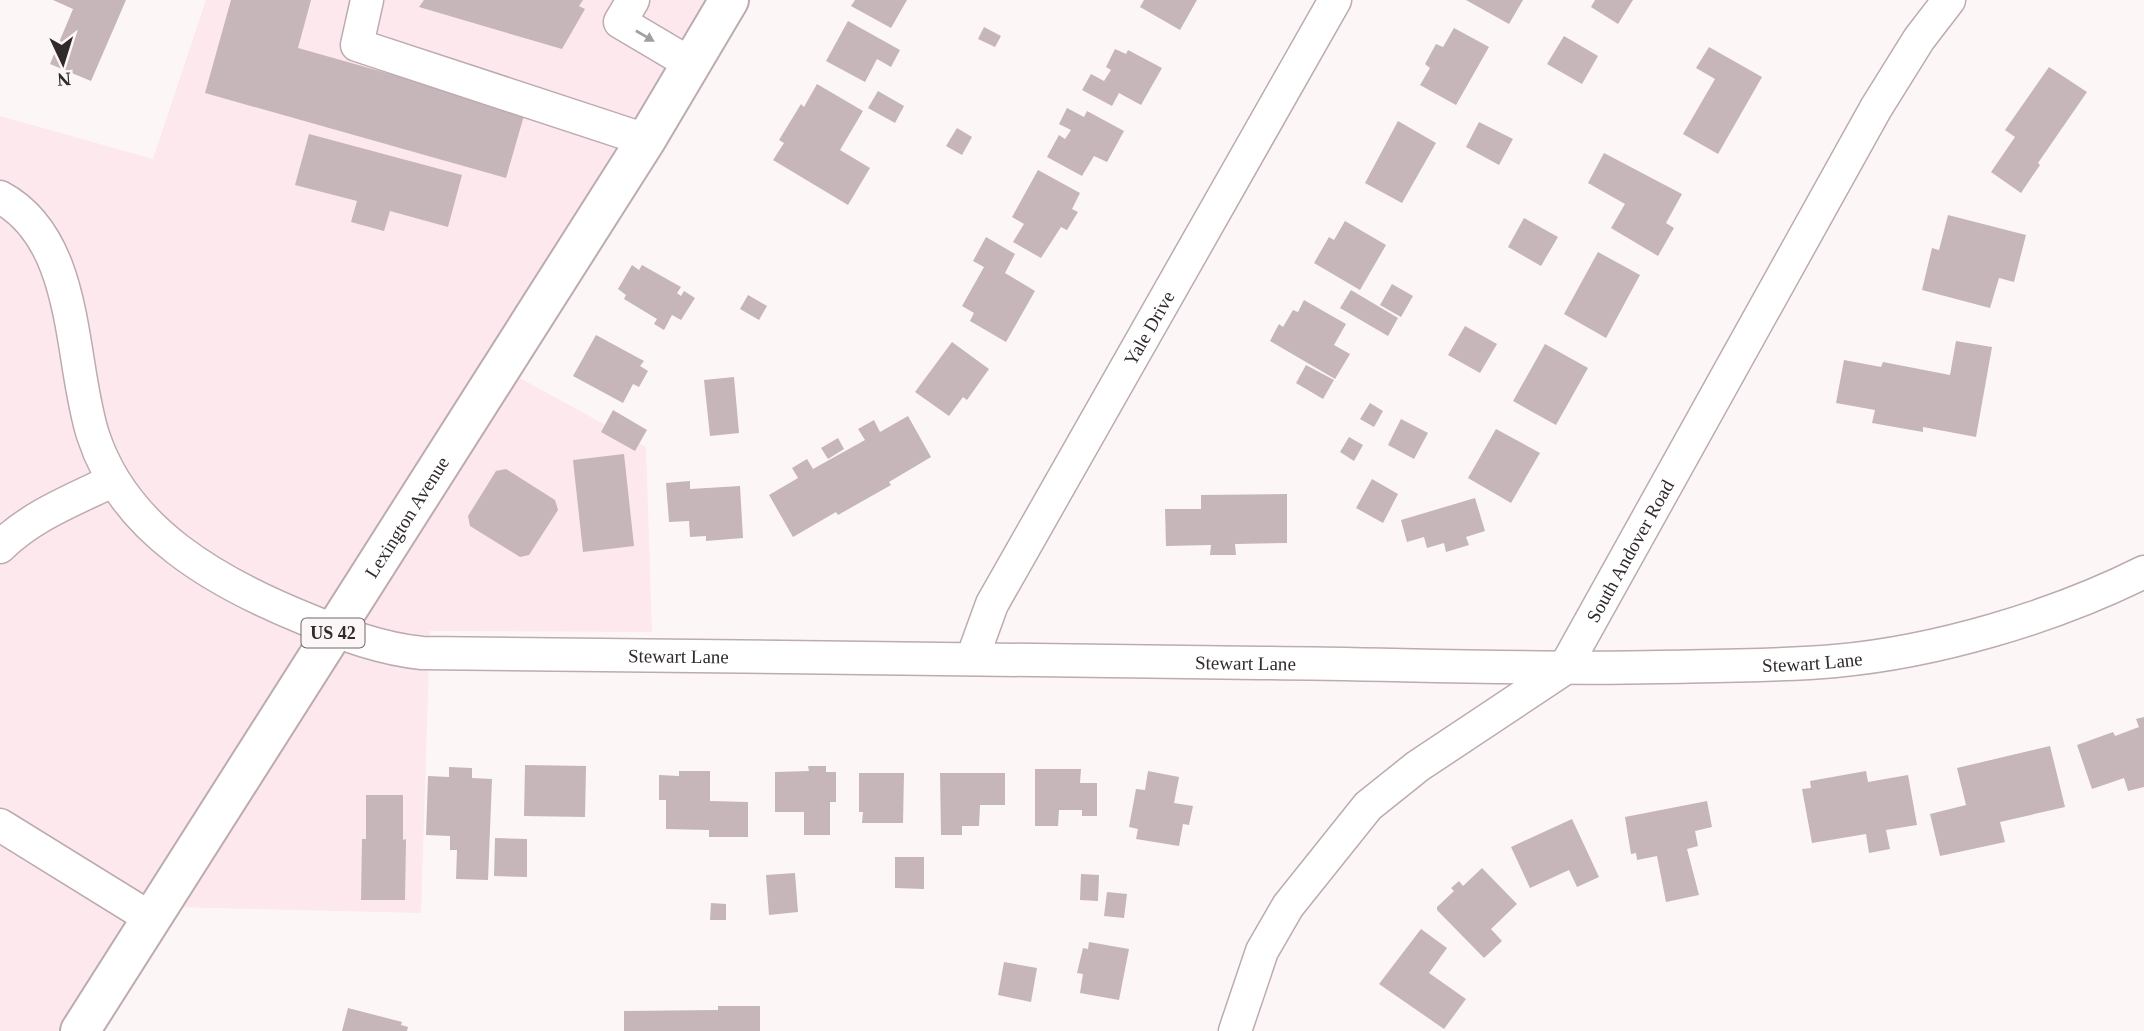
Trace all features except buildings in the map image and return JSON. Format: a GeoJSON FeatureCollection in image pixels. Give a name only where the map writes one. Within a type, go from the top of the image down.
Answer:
{"type":"FeatureCollection","features":[{"type":"Feature","properties":{"kind":"main road","name":"Lexington Avenue"},"geometry":{"type":"LineString","coordinates":[[80,1031],[646,140],[729,0]]}},
{"type":"Feature","properties":{"kind":"street"},"geometry":{"type":"LineString","coordinates":[[367,0],[357,45],[646,140]]}},
{"type":"Feature","properties":{"kind":"street"},"geometry":{"type":"LineString","coordinates":[[633,0],[620,22],[691,64]]}},
{"type":"Feature","properties":{"kind":"street","name":"Yale Drive"},"geometry":{"type":"LineString","coordinates":[[972,659],[992,604],[1335,0]]}},
{"type":"Feature","properties":{"kind":"street","name":"South Andover Road"},"geometry":{"type":"LineString","coordinates":[[1235,1031],[1262,951],[1288,906],[1368,806],[1418,766],[1564,669],[1876,108],[1919,39],[1949,0]]}},
{"type":"Feature","properties":{"kind":"street","name":"Stewart Lane"},"geometry":{"type":"LineString","coordinates":[[0,197],[29,219],[46,241],[69,304],[85,406],[94,438],[112,481],[156,530],[216,577],[266,603],[334,631],[396,650],[422,653],[1374,664],[1564,669],[1745,666],[1838,661],[1913,650],[1981,633],[2077,602],[2144,572]]}},
{"type":"Feature","properties":{"kind":"street"},"geometry":{"type":"LineString","coordinates":[[0,547],[46,513],[112,481]]}},
{"type":"Feature","properties":{"kind":"street"},"geometry":{"type":"LineString","coordinates":[[0,825],[152,919]]}},
{"type":"Feature","properties":{"kind":"shaded area"},"geometry":{"type":"Polygon","coordinates":[[[206,0],[715,0],[496,365],[646,447],[652,632],[430,631],[421,913],[172,907],[89,1031],[0,1031],[0,116],[153,159],[206,0]]]}}]}
